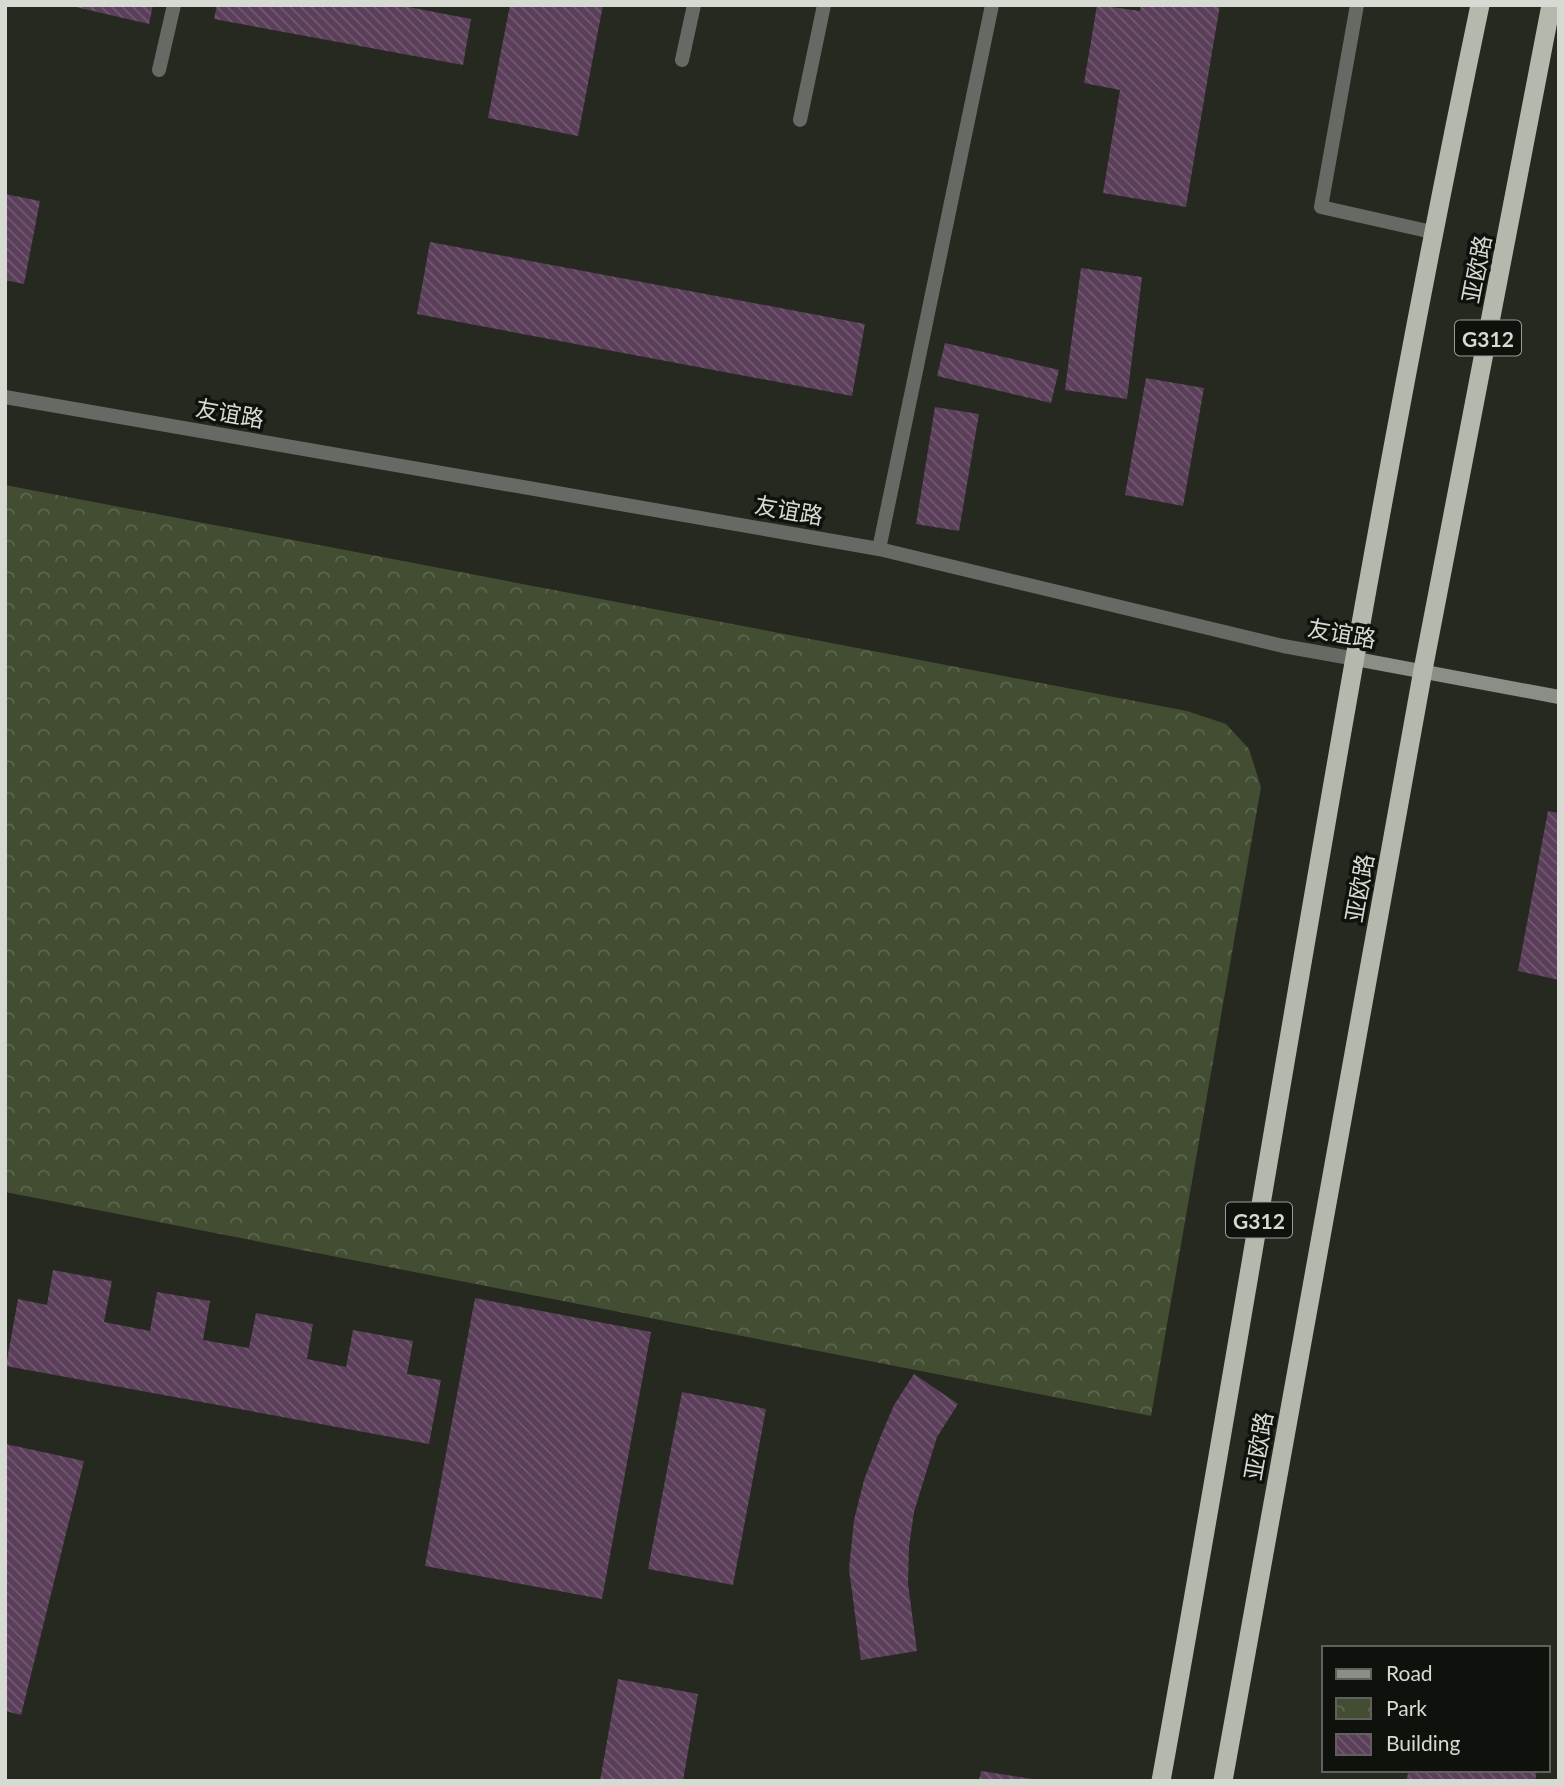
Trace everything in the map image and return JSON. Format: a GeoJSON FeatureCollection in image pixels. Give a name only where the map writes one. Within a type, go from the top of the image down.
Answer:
{"type":"FeatureCollection","features":[{"type":"Feature","properties":{"kind":"highway","name":"亚欧路"},"geometry":{"type":"LineString","coordinates":[[1161,1781],[1432,232],[1480,5]]}},
{"type":"Feature","properties":{"kind":"highway","name":"亚欧路"},"geometry":{"type":"LineString","coordinates":[[1223,1781],[1423,670],[1551,5]]}},
{"type":"Feature","properties":{"kind":"main road","name":"友谊路"},"geometry":{"type":"LineString","coordinates":[[1356,659],[1559,697]]}},
{"type":"Feature","properties":{"kind":"street"},"geometry":{"type":"LineString","coordinates":[[159,70],[174,5]]}},
{"type":"Feature","properties":{"kind":"street"},"geometry":{"type":"LineString","coordinates":[[682,60],[694,5]]}},
{"type":"Feature","properties":{"kind":"street"},"geometry":{"type":"LineString","coordinates":[[800,120],[824,5]]}},
{"type":"Feature","properties":{"kind":"street"},"geometry":{"type":"LineString","coordinates":[[879,549],[992,5]]}},
{"type":"Feature","properties":{"kind":"street"},"geometry":{"type":"LineString","coordinates":[[1357,5],[1321,207],[1432,232]]}},
{"type":"Feature","properties":{"kind":"street","name":"友谊路"},"geometry":{"type":"LineString","coordinates":[[5,397],[879,549],[1283,646],[1356,659]]}},
{"type":"Feature","properties":{"kind":"green space"},"geometry":{"type":"Polygon","coordinates":[[[5,485],[1187,711],[1226,724],[1249,749],[1261,787],[1151,1416],[5,1192],[5,485]]]}},
{"type":"Feature","properties":{"kind":"building"},"geometry":{"type":"Polygon","coordinates":[[[67,5],[153,5],[149,24],[67,5]]]}},
{"type":"Feature","properties":{"kind":"building"},"geometry":{"type":"Polygon","coordinates":[[[217,5],[398,5],[471,19],[463,65],[214,19],[217,5]]]}},
{"type":"Feature","properties":{"kind":"building"},"geometry":{"type":"Polygon","coordinates":[[[510,5],[603,5],[578,136],[488,118],[510,5]]]}},
{"type":"Feature","properties":{"kind":"building"},"geometry":{"type":"Polygon","coordinates":[[[1097,5],[1140,11],[1141,5],[1220,5],[1186,207],[1103,193],[1120,90],[1084,83],[1097,5]]]}},
{"type":"Feature","properties":{"kind":"building"},"geometry":{"type":"Polygon","coordinates":[[[5,194],[40,201],[24,284],[5,280],[5,194]]]}},
{"type":"Feature","properties":{"kind":"building"},"geometry":{"type":"Polygon","coordinates":[[[430,242],[865,324],[852,396],[417,314],[430,242]]]}},
{"type":"Feature","properties":{"kind":"building"},"geometry":{"type":"Polygon","coordinates":[[[1081,268],[1142,277],[1127,399],[1065,390],[1081,268]]]}},
{"type":"Feature","properties":{"kind":"building"},"geometry":{"type":"Polygon","coordinates":[[[945,343],[1059,370],[1051,403],[937,376],[945,343]]]}},
{"type":"Feature","properties":{"kind":"building"},"geometry":{"type":"Polygon","coordinates":[[[1146,378],[1204,388],[1183,506],[1125,495],[1146,378]]]}},
{"type":"Feature","properties":{"kind":"building"},"geometry":{"type":"Polygon","coordinates":[[[935,407],[979,414],[959,531],[916,524],[935,407]]]}},
{"type":"Feature","properties":{"kind":"building"},"geometry":{"type":"Polygon","coordinates":[[[1548,811],[1559,813],[1559,980],[1518,971],[1548,811]]]}},
{"type":"Feature","properties":{"kind":"building"},"geometry":{"type":"Polygon","coordinates":[[[53,1270],[112,1281],[104,1322],[150,1331],[157,1292],[210,1301],[203,1340],[249,1348],[256,1313],[313,1324],[307,1359],[346,1367],[353,1330],[413,1341],[407,1374],[441,1380],[429,1444],[6,1366],[18,1299],[47,1305],[53,1270]]]}},
{"type":"Feature","properties":{"kind":"building"},"geometry":{"type":"Polygon","coordinates":[[[475,1298],[651,1332],[602,1599],[425,1566],[475,1298]]]}},
{"type":"Feature","properties":{"kind":"building"},"geometry":{"type":"Polygon","coordinates":[[[914,1374],[958,1404],[937,1437],[914,1512],[908,1584],[917,1651],[861,1660],[849,1569],[854,1520],[864,1480],[880,1438],[894,1405],[914,1374]]]}},
{"type":"Feature","properties":{"kind":"building"},"geometry":{"type":"Polygon","coordinates":[[[682,1392],[766,1409],[733,1585],[648,1569],[682,1392]]]}},
{"type":"Feature","properties":{"kind":"building"},"geometry":{"type":"Polygon","coordinates":[[[6,1444],[84,1461],[21,1715],[5,1711],[6,1444]]]}},
{"type":"Feature","properties":{"kind":"building"},"geometry":{"type":"Polygon","coordinates":[[[618,1679],[698,1694],[683,1781],[600,1781],[618,1679]]]}},
{"type":"Feature","properties":{"kind":"building"},"geometry":{"type":"Polygon","coordinates":[[[981,1771],[1033,1779],[1033,1781],[979,1781],[981,1771]]]}},
{"type":"Feature","properties":{"kind":"building"},"geometry":{"type":"Polygon","coordinates":[[[1408,1772],[1537,1772],[1535,1781],[1406,1781],[1408,1772]]]}}]}
